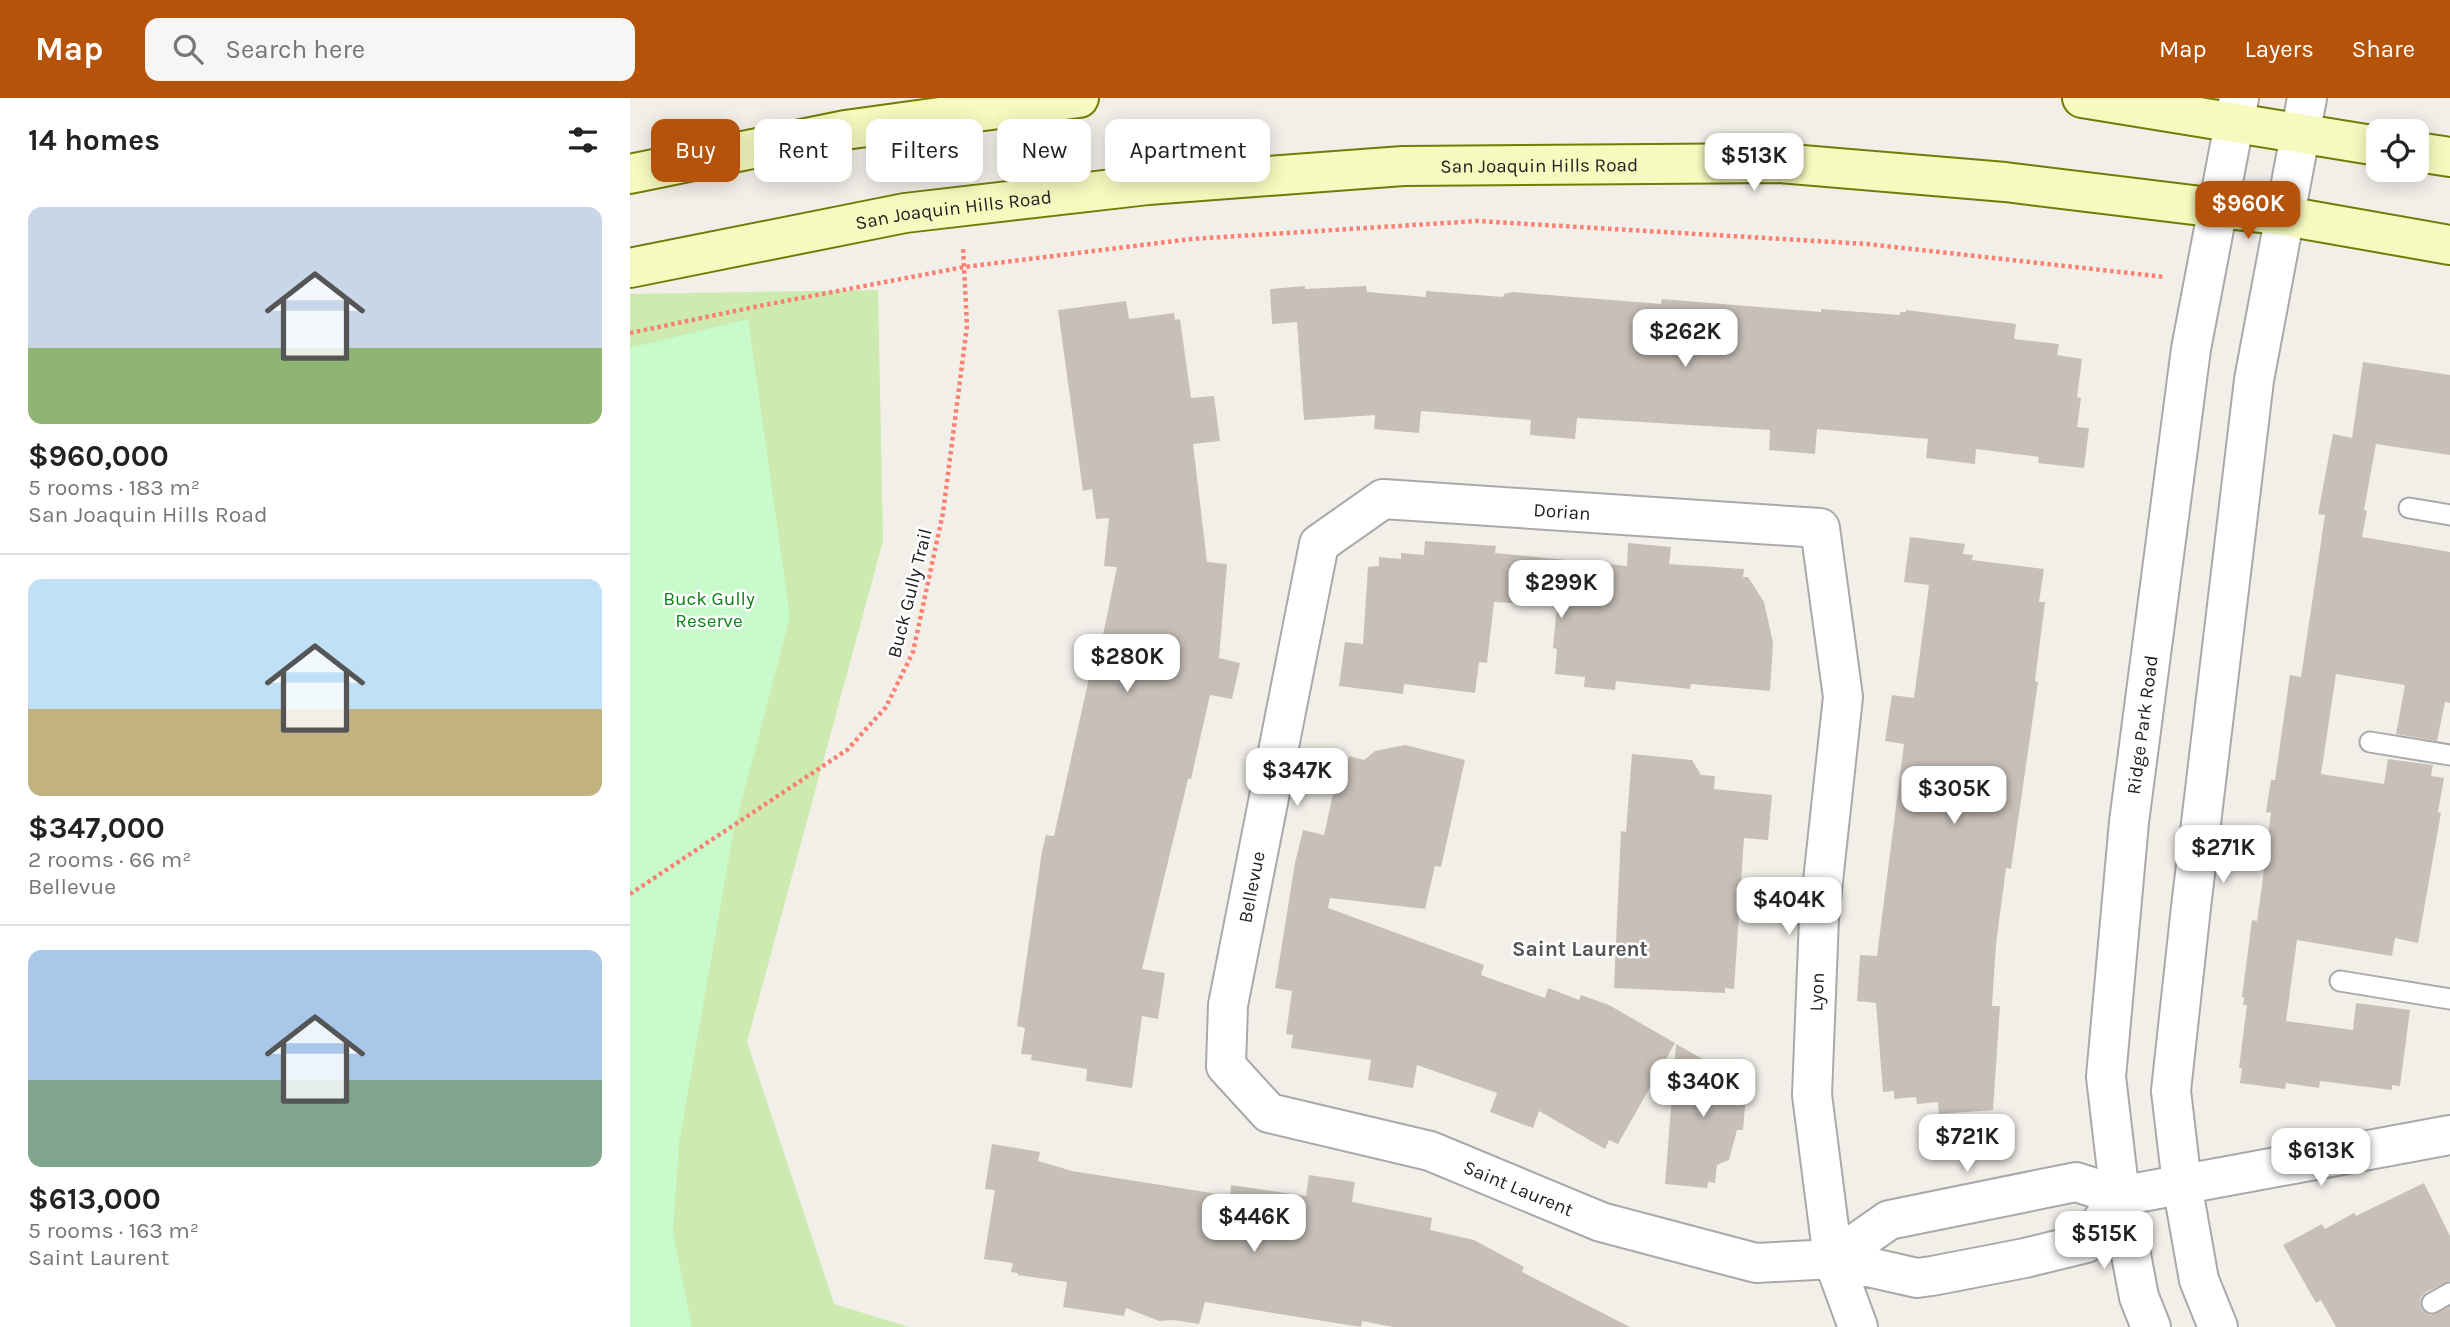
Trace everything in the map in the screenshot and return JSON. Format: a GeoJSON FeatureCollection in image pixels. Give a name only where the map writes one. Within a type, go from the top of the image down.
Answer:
{"type":"FeatureCollection","features":[{"type":"Feature","properties":{"kind":"main road"},"geometry":{"type":"LineString","coordinates":[[630,174],[845,130],[1079,98]]}},
{"type":"Feature","properties":{"kind":"main road"},"geometry":{"type":"LineString","coordinates":[[2082,98],[2303,116],[2366,141]]}},
{"type":"Feature","properties":{"kind":"main road"},"geometry":{"type":"LineString","coordinates":[[2429,154],[2450,157]]}},
{"type":"Feature","properties":{"kind":"main road","name":"San Joaquin Hills Road"},"geometry":{"type":"LineString","coordinates":[[630,268],[905,213],[1148,185],[1403,166],[1778,163],[2005,182],[2284,216],[2450,245]]}},
{"type":"Feature","properties":{"kind":"street","name":"Ridge Park Road"},"geometry":{"type":"LineString","coordinates":[[2151,1327],[2139,1297],[2120,1196],[2106,1077],[2129,822],[2191,349],[2237,111]]}},
{"type":"Feature","properties":{"kind":"street"},"geometry":{"type":"LineString","coordinates":[[2218,1327],[2199,1280],[2182,1184],[2171,1091],[2190,907],[2254,380],[2303,116]]}},
{"type":"Feature","properties":{"kind":"street","name":"Dorian"},"geometry":{"type":"LineString","coordinates":[[1319,544],[1383,499],[1820,528]]}},
{"type":"Feature","properties":{"kind":"street","name":"Lyon"},"geometry":{"type":"LineString","coordinates":[[1820,528],[1843,696],[1819,918],[1812,1095],[1833,1259],[1858,1327]]}},
{"type":"Feature","properties":{"kind":"street","name":"Bellevue"},"geometry":{"type":"LineString","coordinates":[[1226,1066],[1228,1005],[1319,544]]}},
{"type":"Feature","properties":{"kind":"street","name":"Saint Laurent"},"geometry":{"type":"LineString","coordinates":[[1226,1066],[1269,1112],[1430,1151],[1601,1222],[1756,1263],[1833,1259],[1917,1279],[2086,1243],[2120,1196]]}},
{"type":"Feature","properties":{"kind":"street"},"geometry":{"type":"LineString","coordinates":[[1833,1259],[1889,1220],[2076,1182],[2120,1196],[2450,1135]]}},
{"type":"Feature","properties":{"kind":"lane"},"geometry":{"type":"LineString","coordinates":[[2409,508],[2450,515]]}},
{"type":"Feature","properties":{"kind":"lane"},"geometry":{"type":"LineString","coordinates":[[2370,741],[2450,755]]}},
{"type":"Feature","properties":{"kind":"lane"},"geometry":{"type":"LineString","coordinates":[[2340,981],[2450,999]]}},
{"type":"Feature","properties":{"kind":"lane"},"geometry":{"type":"LineString","coordinates":[[2432,1303],[2450,1293]]}},
{"type":"Feature","properties":{"kind":"path","name":"Buck Gully Trail"},"geometry":{"type":"LineString","coordinates":[[630,894],[847,750],[886,707],[913,652],[943,513],[967,326],[961,207]]}},
{"type":"Feature","properties":{"kind":"path"},"geometry":{"type":"LineString","coordinates":[[630,333],[964,267],[1191,239],[1477,221],[1867,244],[2204,281]]}},
{"type":"Feature","properties":{"kind":"green space"},"geometry":{"type":"Polygon","coordinates":[[[878,290],[883,541],[747,1042],[834,1304],[909,1327],[630,1327],[630,294],[878,290]]]}},
{"type":"Feature","properties":{"kind":"green space","name":"Buck Gully Reserve"},"geometry":{"type":"Polygon","coordinates":[[[748,319],[790,617],[733,834],[679,1143],[673,1232],[692,1327],[630,1327],[630,348],[748,319]]]}},
{"type":"Feature","properties":{"kind":"building"},"geometry":{"type":"Polygon","coordinates":[[[1305,286],[1305,289],[1366,286],[1367,292],[1426,297],[1426,291],[1503,297],[1504,294],[1513,292],[1661,304],[1662,299],[1821,312],[1821,309],[1900,315],[1900,312],[1906,310],[2016,324],[2014,339],[2059,344],[2057,355],[2082,359],[2077,397],[2081,398],[2077,427],[2089,428],[2084,468],[2038,463],[2039,457],[1976,449],[1975,464],[1926,458],[1928,439],[1817,429],[1815,454],[1769,450],[1770,430],[1577,418],[1575,439],[1530,435],[1531,420],[1421,411],[1419,433],[1374,429],[1375,415],[1304,420],[1297,322],[1272,324],[1270,289],[1305,286]]]}},
{"type":"Feature","properties":{"kind":"building"},"geometry":{"type":"Polygon","coordinates":[[[1126,301],[1129,319],[1174,313],[1175,320],[1180,319],[1191,398],[1214,396],[1220,441],[1193,444],[1207,562],[1227,564],[1219,658],[1240,663],[1232,699],[1210,695],[1191,779],[1188,779],[1142,969],[1165,973],[1158,1019],[1142,1016],[1132,1088],[1086,1081],[1087,1069],[1031,1060],[1032,1055],[1021,1054],[1025,1028],[1017,1026],[1042,851],[1046,835],[1054,836],[1089,678],[1094,679],[1117,567],[1104,566],[1109,518],[1096,519],[1092,489],[1083,491],[1058,310],[1126,301]]]}},
{"type":"Feature","properties":{"kind":"building"},"geometry":{"type":"Polygon","coordinates":[[[2363,362],[2450,375],[2450,455],[2376,444],[2362,537],[2450,552],[2450,703],[2445,702],[2437,741],[2396,734],[2405,685],[2336,674],[2321,774],[2384,784],[2388,759],[2433,765],[2431,776],[2444,778],[2438,812],[2441,813],[2418,943],[2395,938],[2392,956],[2297,940],[2286,1021],[2353,1030],[2356,1003],[2410,1010],[2400,1086],[2392,1085],[2392,1090],[2320,1081],[2319,1088],[2286,1083],[2285,1089],[2240,1083],[2242,1068],[2239,1068],[2247,1005],[2243,1005],[2242,997],[2252,920],[2257,921],[2262,885],[2271,813],[2266,812],[2271,780],[2275,780],[2290,675],[2301,677],[2325,515],[2318,514],[2333,434],[2352,438],[2363,362]]]}},
{"type":"Feature","properties":{"kind":"building"},"geometry":{"type":"Polygon","coordinates":[[[1910,537],[1965,544],[1963,554],[1973,555],[1972,560],[2044,569],[2039,602],[2045,602],[2035,681],[2038,682],[2011,869],[2006,868],[1996,944],[1992,1006],[2000,1006],[1993,1110],[1939,1114],[1938,1102],[1917,1104],[1916,1097],[1894,1099],[1894,1091],[1883,1092],[1876,1003],[1857,1001],[1860,955],[1877,956],[1904,744],[1885,741],[1892,695],[1914,698],[1929,585],[1904,582],[1910,537]]]}},
{"type":"Feature","properties":{"kind":"building"},"geometry":{"type":"Polygon","coordinates":[[[1425,541],[1496,546],[1495,553],[1627,566],[1628,543],[1671,547],[1669,564],[1744,569],[1743,577],[1748,577],[1764,602],[1773,643],[1770,691],[1691,684],[1690,689],[1616,681],[1615,690],[1584,687],[1585,677],[1555,674],[1557,649],[1553,648],[1557,606],[1494,602],[1487,663],[1479,662],[1475,693],[1404,684],[1403,694],[1339,686],[1345,642],[1363,644],[1368,567],[1379,566],[1379,557],[1401,559],[1401,553],[1424,555],[1425,541]]]}},
{"type":"Feature","properties":{"kind":"building"},"geometry":{"type":"Polygon","coordinates":[[[1405,745],[1465,760],[1441,867],[1435,866],[1425,909],[1330,898],[1328,908],[1484,965],[1481,975],[1545,998],[1548,988],[1579,1000],[1581,995],[1609,1005],[1675,1043],[1618,1144],[1609,1140],[1605,1149],[1539,1111],[1533,1128],[1490,1112],[1497,1093],[1417,1065],[1413,1088],[1368,1080],[1371,1060],[1291,1048],[1293,1035],[1286,1034],[1292,991],[1275,988],[1295,863],[1303,830],[1324,835],[1340,762],[1347,764],[1349,756],[1364,760],[1375,751],[1405,745]]]}},
{"type":"Feature","properties":{"kind":"building"},"geometry":{"type":"Polygon","coordinates":[[[1632,754],[1692,760],[1701,775],[1715,776],[1714,789],[1772,795],[1768,840],[1744,838],[1734,989],[1725,988],[1725,993],[1614,988],[1621,831],[1626,832],[1632,754]]]}},
{"type":"Feature","properties":{"kind":"building"},"geometry":{"type":"Polygon","coordinates":[[[1676,1044],[1717,1067],[1748,1070],[1743,1130],[1737,1130],[1729,1160],[1717,1165],[1715,1183],[1708,1182],[1707,1188],[1665,1184],[1676,1044]]]}},
{"type":"Feature","properties":{"kind":"building"},"geometry":{"type":"Polygon","coordinates":[[[992,1144],[1040,1152],[1038,1161],[1072,1171],[1230,1196],[1231,1185],[1306,1196],[1309,1175],[1355,1182],[1352,1202],[1432,1218],[1430,1230],[1474,1240],[1524,1267],[1522,1272],[1630,1327],[1393,1327],[1362,1321],[1361,1327],[1205,1302],[1199,1324],[1174,1320],[1159,1321],[1126,1308],[1124,1316],[1063,1307],[1067,1282],[1018,1275],[1011,1272],[1013,1263],[984,1259],[995,1190],[985,1189],[992,1144]]]}},
{"type":"Feature","properties":{"kind":"building"},"geometry":{"type":"Polygon","coordinates":[[[2424,1183],[2450,1236],[2450,1281],[2426,1292],[2420,1303],[2422,1310],[2431,1315],[2450,1307],[2450,1327],[2336,1327],[2321,1300],[2316,1303],[2283,1245],[2322,1224],[2325,1229],[2354,1213],[2356,1216],[2424,1183]]]}},
{"type":"Feature","properties":{"kind":"district","name":"Saint Laurent"},"geometry":{"type":"Point","coordinates":[1580,949]}}]}
